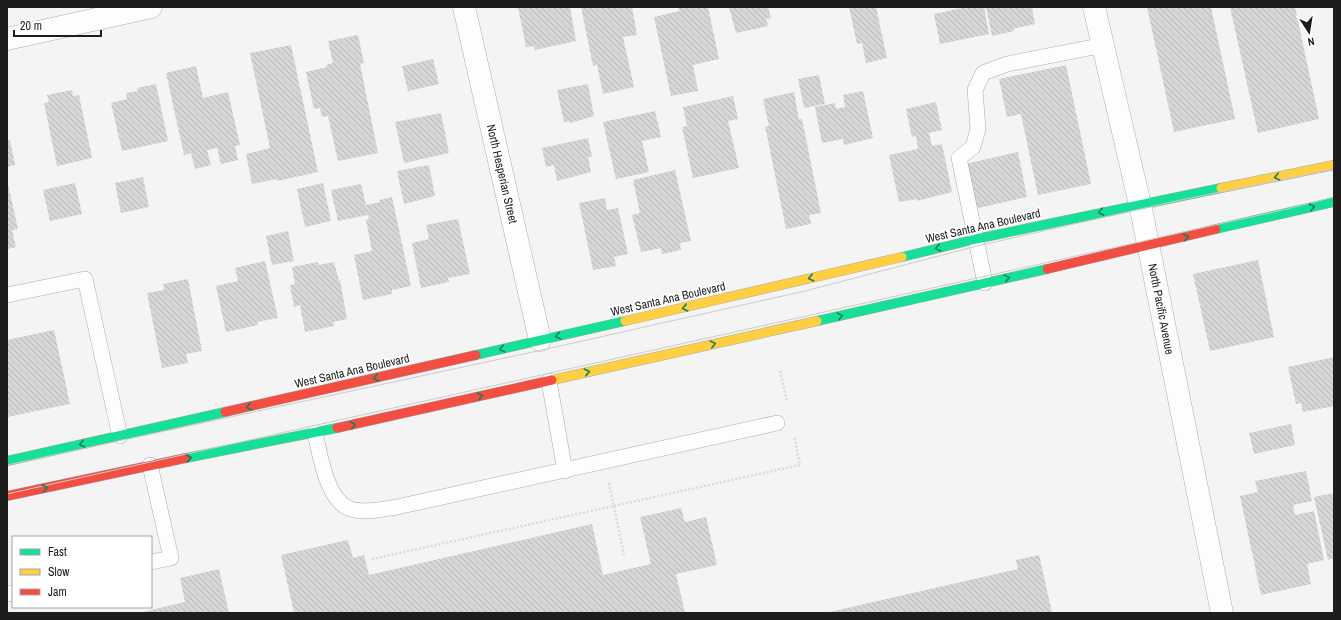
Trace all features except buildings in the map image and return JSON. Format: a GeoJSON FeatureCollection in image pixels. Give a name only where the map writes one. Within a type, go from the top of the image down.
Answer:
{"type":"FeatureCollection","features":[{"type":"Feature","properties":{"kind":"main road","name":"West Santa Ana Boulevard"},"geometry":{"type":"LineString","coordinates":[[7,461],[976,239],[1334,165]]}},
{"type":"Feature","properties":{"kind":"main road"},"geometry":{"type":"LineString","coordinates":[[7,496],[150,465],[315,433],[985,283],[1334,202]]}},
{"type":"Feature","properties":{"kind":"street"},"geometry":{"type":"LineString","coordinates":[[7,39],[151,7]]}},
{"type":"Feature","properties":{"kind":"street","name":"North Hesperian Street"},"geometry":{"type":"LineString","coordinates":[[464,7],[540,340]]}},
{"type":"Feature","properties":{"kind":"street","name":"North Pacific Avenue"},"geometry":{"type":"LineString","coordinates":[[1094,7],[1140,206],[1222,613]]}},
{"type":"Feature","properties":{"kind":"lane"},"geometry":{"type":"LineString","coordinates":[[985,283],[959,158],[973,147],[978,129],[975,90],[983,73],[1007,64],[1104,46]]}},
{"type":"Feature","properties":{"kind":"lane"},"geometry":{"type":"LineString","coordinates":[[7,295],[85,279],[120,436]]}},
{"type":"Feature","properties":{"kind":"lane"},"geometry":{"type":"LineString","coordinates":[[548,381],[565,471]]}},
{"type":"Feature","properties":{"kind":"lane"},"geometry":{"type":"LineString","coordinates":[[315,433],[325,473],[334,497],[348,508],[366,510],[397,507],[777,423]]}},
{"type":"Feature","properties":{"kind":"lane"},"geometry":{"type":"LineString","coordinates":[[150,465],[171,558],[152,562]]}},
{"type":"Feature","properties":{"kind":"path"},"geometry":{"type":"LineString","coordinates":[[780,371],[788,410]]}},
{"type":"Feature","properties":{"kind":"path"},"geometry":{"type":"LineString","coordinates":[[372,559],[800,465],[794,434]]}},
{"type":"Feature","properties":{"kind":"path"},"geometry":{"type":"LineString","coordinates":[[608,477],[624,555]]}},
{"type":"Feature","properties":{"kind":"tram line"},"geometry":{"type":"LineString","coordinates":[[7,465],[542,350],[805,291],[977,246],[1176,201],[1334,169]]}},
{"type":"Feature","properties":{"kind":"tram line"},"geometry":{"type":"LineString","coordinates":[[7,494],[1287,209],[1334,197]]}},
{"type":"Feature","properties":{"kind":"traffic: fast"},"geometry":{"type":"LineString","coordinates":[[902,257],[976,239],[1221,188]]}},
{"type":"Feature","properties":{"kind":"traffic: fast"},"geometry":{"type":"LineString","coordinates":[[1216,229],[1334,202]]}},
{"type":"Feature","properties":{"kind":"traffic: fast"},"geometry":{"type":"LineString","coordinates":[[817,321],[1047,269]]}},
{"type":"Feature","properties":{"kind":"traffic: fast"},"geometry":{"type":"LineString","coordinates":[[476,355],[625,321]]}},
{"type":"Feature","properties":{"kind":"traffic: fast"},"geometry":{"type":"LineString","coordinates":[[7,461],[225,412]]}},
{"type":"Feature","properties":{"kind":"traffic: fast"},"geometry":{"type":"LineString","coordinates":[[186,458],[337,428]]}},
{"type":"Feature","properties":{"kind":"traffic: slow"},"geometry":{"type":"LineString","coordinates":[[1221,188],[1334,165]]}},
{"type":"Feature","properties":{"kind":"traffic: slow"},"geometry":{"type":"LineString","coordinates":[[625,321],[902,257]]}},
{"type":"Feature","properties":{"kind":"traffic: slow"},"geometry":{"type":"LineString","coordinates":[[552,380],[817,321]]}},
{"type":"Feature","properties":{"kind":"traffic: jam"},"geometry":{"type":"LineString","coordinates":[[1047,269],[1216,229]]}},
{"type":"Feature","properties":{"kind":"traffic: jam"},"geometry":{"type":"LineString","coordinates":[[225,412],[476,355]]}},
{"type":"Feature","properties":{"kind":"traffic: jam"},"geometry":{"type":"LineString","coordinates":[[337,428],[552,380]]}},
{"type":"Feature","properties":{"kind":"traffic: jam"},"geometry":{"type":"LineString","coordinates":[[7,496],[186,458]]}}]}
